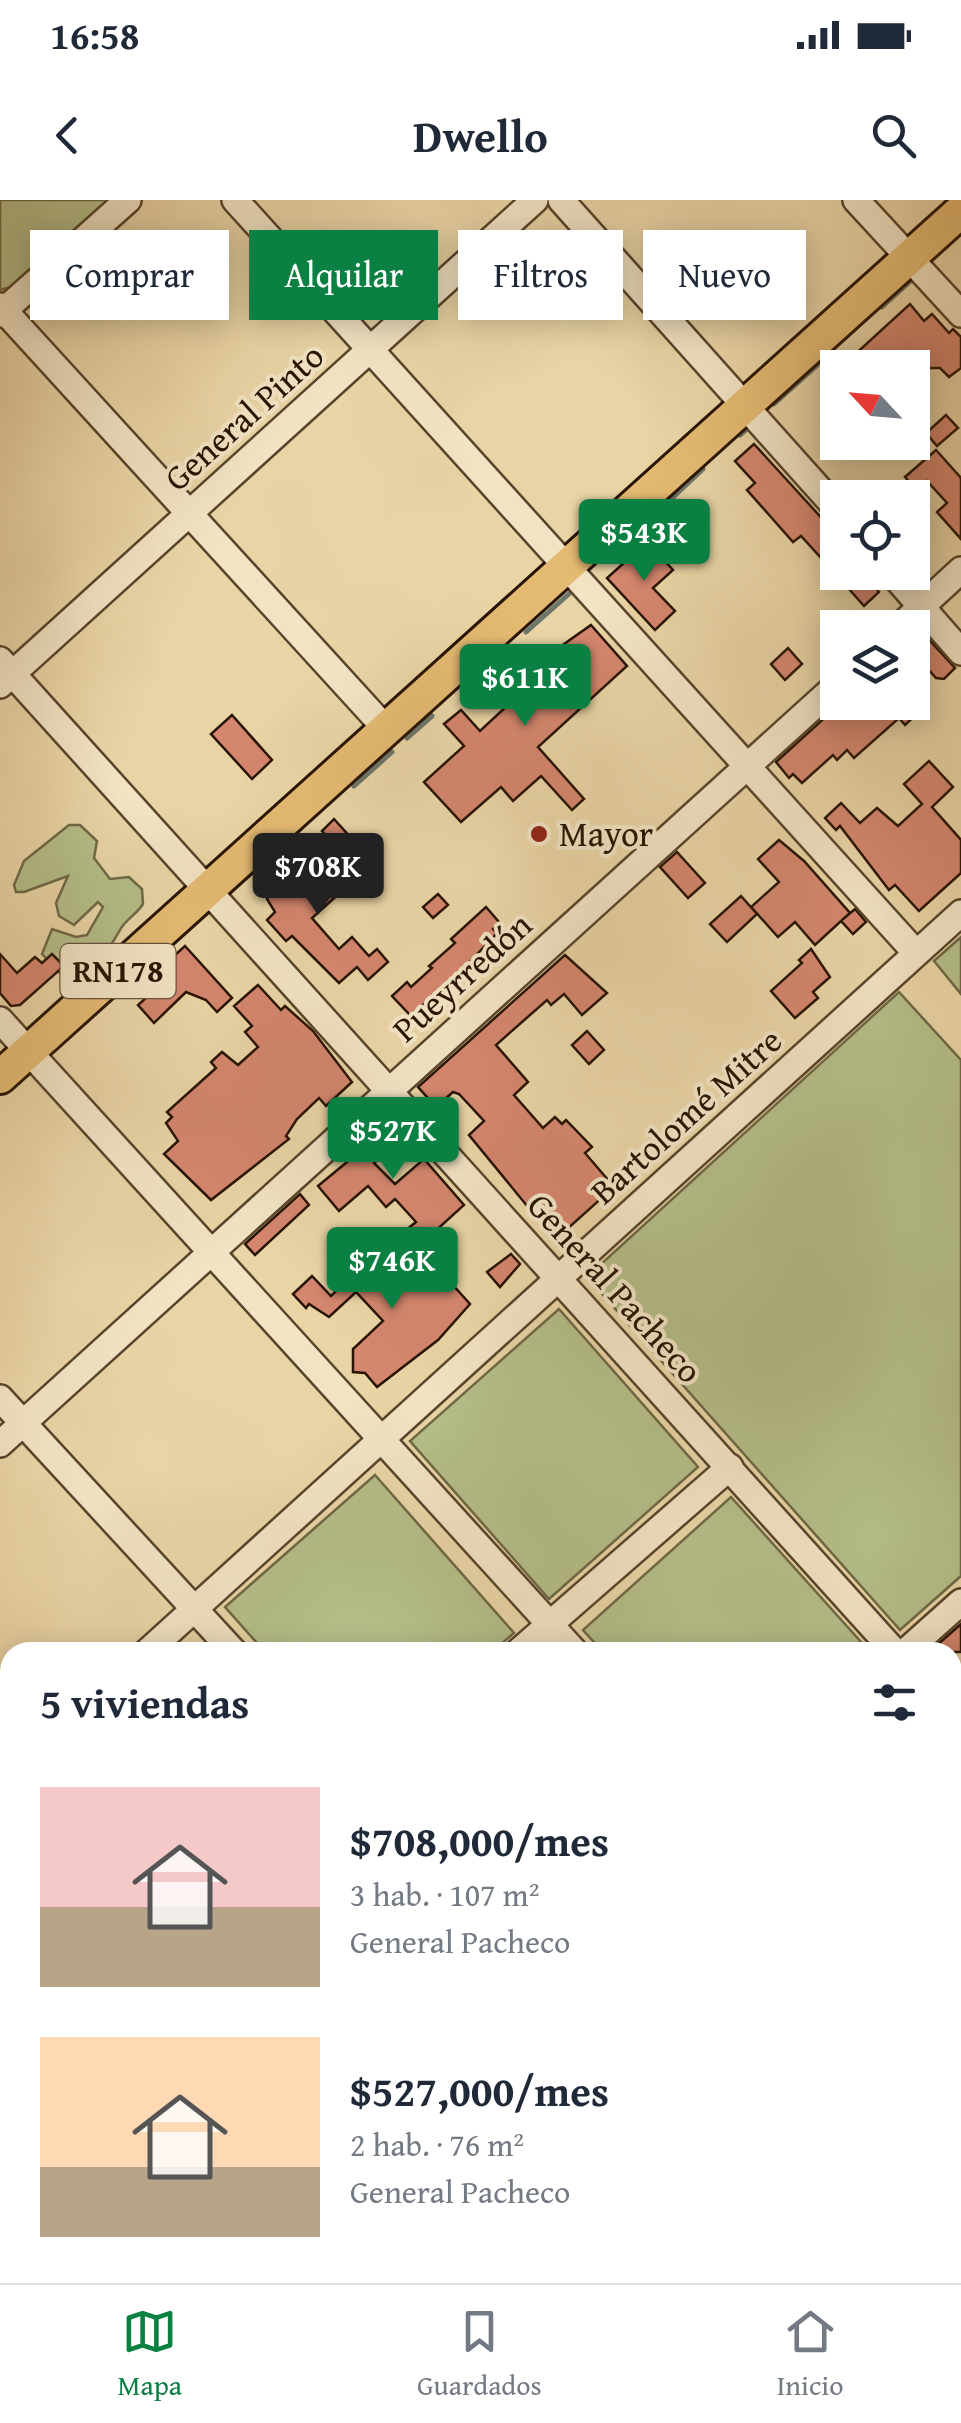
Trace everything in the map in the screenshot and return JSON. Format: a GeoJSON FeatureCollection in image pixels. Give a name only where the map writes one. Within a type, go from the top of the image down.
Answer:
{"type":"FeatureCollection","features":[{"type":"Feature","properties":{"kind":"main road","name":"RN178"},"geometry":{"type":"LineString","coordinates":[[0,1077],[961,212]]}},
{"type":"Feature","properties":{"kind":"street"},"geometry":{"type":"LineString","coordinates":[[128,200],[1,310],[191,512],[386,729]]}},
{"type":"Feature","properties":{"kind":"street"},"geometry":{"type":"LineString","coordinates":[[235,200],[916,954]]}},
{"type":"Feature","properties":{"kind":"street","name":"General Pinto"},"geometry":{"type":"LineString","coordinates":[[4,673],[191,512],[535,200]]}},
{"type":"Feature","properties":{"kind":"street"},"geometry":{"type":"LineString","coordinates":[[561,200],[820,489]]}},
{"type":"Feature","properties":{"kind":"street"},"geometry":{"type":"LineString","coordinates":[[856,200],[961,314]]}},
{"type":"Feature","properties":{"kind":"street"},"geometry":{"type":"LineString","coordinates":[[916,610],[961,570]]}},
{"type":"Feature","properties":{"kind":"street"},"geometry":{"type":"LineString","coordinates":[[906,590],[961,652]]}},
{"type":"Feature","properties":{"kind":"street","name":"General Pacheco"},"geometry":{"type":"LineString","coordinates":[[4,673],[390,1089],[886,1642]]}},
{"type":"Feature","properties":{"kind":"street","name":"Pueyrredón"},"geometry":{"type":"LineString","coordinates":[[0,1444],[820,701]]}},
{"type":"Feature","properties":{"kind":"street","name":"Bartolomé Mitre"},"geometry":{"type":"LineString","coordinates":[[158,1642],[961,913]]}},
{"type":"Feature","properties":{"kind":"street"},"geometry":{"type":"LineString","coordinates":[[0,1020],[566,1642]]}},
{"type":"Feature","properties":{"kind":"street"},"geometry":{"type":"LineString","coordinates":[[0,1398],[224,1642]]}},
{"type":"Feature","properties":{"kind":"street"},"geometry":{"type":"LineString","coordinates":[[529,1642],[730,1468]]}},
{"type":"Feature","properties":{"kind":"street"},"geometry":{"type":"LineString","coordinates":[[916,1642],[961,1602]]}},
{"type":"Feature","properties":{"kind":"green space"},"geometry":{"type":"Polygon","coordinates":[[[0,200],[108,200],[75,230],[30,230],[30,270],[11,287],[0,290],[0,200]]]}},
{"type":"Feature","properties":{"kind":"green space"},"geometry":{"type":"Polygon","coordinates":[[[69,825],[80,825],[97,841],[94,858],[110,879],[129,877],[142,889],[143,904],[106,950],[84,961],[87,968],[71,985],[42,954],[52,929],[76,937],[87,935],[103,907],[98,902],[74,925],[59,916],[56,903],[68,876],[24,892],[16,892],[14,885],[24,861],[69,825]]]}},
{"type":"Feature","properties":{"kind":"green space"},"geometry":{"type":"Polygon","coordinates":[[[961,937],[961,994],[934,961],[961,937]]]}},
{"type":"Feature","properties":{"kind":"green space"},"geometry":{"type":"Polygon","coordinates":[[[899,992],[961,1060],[961,1576],[900,1630],[587,1277],[899,992]]]}},
{"type":"Feature","properties":{"kind":"green space"},"geometry":{"type":"Polygon","coordinates":[[[559,1309],[698,1467],[549,1599],[410,1441],[559,1309]]]}},
{"type":"Feature","properties":{"kind":"green space"},"geometry":{"type":"Polygon","coordinates":[[[375,1475],[514,1633],[504,1642],[256,1642],[225,1607],[375,1475]]]}},
{"type":"Feature","properties":{"kind":"green space"},"geometry":{"type":"Polygon","coordinates":[[[731,1497],[861,1642],[594,1642],[583,1630],[731,1497]]]}},
{"type":"Feature","properties":{"kind":"building"},"geometry":{"type":"Polygon","coordinates":[[[910,304],[924,321],[932,314],[949,333],[953,329],[961,337],[961,368],[949,377],[940,368],[930,368],[930,350],[860,350],[910,304]]]}},
{"type":"Feature","properties":{"kind":"building"},"geometry":{"type":"Polygon","coordinates":[[[946,415],[958,428],[937,446],[930,438],[930,429],[946,415]]]}},
{"type":"Feature","properties":{"kind":"building"},"geometry":{"type":"Polygon","coordinates":[[[754,444],[820,516],[820,557],[801,536],[793,542],[747,490],[755,483],[735,461],[754,444]]]}},
{"type":"Feature","properties":{"kind":"building"},"geometry":{"type":"Polygon","coordinates":[[[936,450],[961,478],[961,539],[937,512],[947,503],[930,480],[905,477],[925,460],[930,460],[936,450]]]}},
{"type":"Feature","properties":{"kind":"building"},"geometry":{"type":"Polygon","coordinates":[[[647,542],[673,570],[653,588],[675,611],[655,630],[607,578],[647,542]]]}},
{"type":"Feature","properties":{"kind":"building"},"geometry":{"type":"Polygon","coordinates":[[[850,590],[879,592],[864,606],[850,590]]]}},
{"type":"Feature","properties":{"kind":"building"},"geometry":{"type":"Polygon","coordinates":[[[591,625],[627,666],[538,747],[584,799],[572,810],[541,776],[513,801],[501,787],[461,822],[424,782],[464,746],[444,724],[461,710],[480,731],[508,705],[503,700],[536,670],[533,666],[591,625]]]}},
{"type":"Feature","properties":{"kind":"building"},"geometry":{"type":"Polygon","coordinates":[[[930,641],[955,668],[944,679],[930,671],[930,641]]]}},
{"type":"Feature","properties":{"kind":"building"},"geometry":{"type":"Polygon","coordinates":[[[788,648],[802,664],[785,680],[771,664],[788,648]]]}},
{"type":"Feature","properties":{"kind":"building"},"geometry":{"type":"Polygon","coordinates":[[[232,715],[272,760],[252,779],[211,734],[232,715]]]}},
{"type":"Feature","properties":{"kind":"building"},"geometry":{"type":"Polygon","coordinates":[[[822,720],[897,720],[854,758],[847,750],[837,760],[833,755],[802,783],[793,774],[789,778],[776,762],[822,720]]]}},
{"type":"Feature","properties":{"kind":"building"},"geometry":{"type":"Polygon","coordinates":[[[929,761],[953,787],[932,807],[961,840],[961,873],[919,911],[895,885],[889,890],[840,826],[836,830],[825,818],[841,803],[860,823],[877,808],[898,826],[922,804],[904,784],[929,761]]]}},
{"type":"Feature","properties":{"kind":"building"},"geometry":{"type":"Polygon","coordinates":[[[334,819],[352,839],[340,850],[322,831],[334,819]]]}},
{"type":"Feature","properties":{"kind":"building"},"geometry":{"type":"Polygon","coordinates":[[[779,840],[804,861],[850,913],[842,920],[855,909],[866,922],[853,934],[841,921],[815,945],[795,922],[778,937],[751,907],[779,882],[758,859],[779,840]]]}},
{"type":"Feature","properties":{"kind":"building"},"geometry":{"type":"Polygon","coordinates":[[[325,851],[352,882],[312,918],[339,949],[352,937],[369,956],[377,949],[388,962],[368,980],[357,967],[339,983],[292,936],[286,941],[267,920],[275,912],[267,899],[277,886],[271,880],[282,870],[288,876],[299,866],[303,870],[325,851]]]}},
{"type":"Feature","properties":{"kind":"building"},"geometry":{"type":"Polygon","coordinates":[[[677,852],[705,883],[688,898],[660,867],[677,852]]]}},
{"type":"Feature","properties":{"kind":"building"},"geometry":{"type":"Polygon","coordinates":[[[438,894],[448,905],[433,918],[423,907],[438,894]]]}},
{"type":"Feature","properties":{"kind":"building"},"geometry":{"type":"Polygon","coordinates":[[[741,896],[757,914],[727,942],[710,924],[741,896]]]}},
{"type":"Feature","properties":{"kind":"building"},"geometry":{"type":"Polygon","coordinates":[[[486,907],[499,922],[493,929],[497,933],[447,986],[410,1015],[392,996],[407,982],[411,987],[432,968],[429,966],[455,943],[451,939],[486,907]]]}},
{"type":"Feature","properties":{"kind":"building"},"geometry":{"type":"Polygon","coordinates":[[[185,946],[232,998],[217,1012],[206,1000],[186,992],[154,1023],[138,1005],[158,987],[155,983],[160,979],[155,973],[185,946]]]}},
{"type":"Feature","properties":{"kind":"building"},"geometry":{"type":"Polygon","coordinates":[[[811,949],[830,977],[813,992],[818,998],[795,1018],[771,991],[802,963],[799,960],[811,949]]]}},
{"type":"Feature","properties":{"kind":"building"},"geometry":{"type":"Polygon","coordinates":[[[0,954],[17,973],[35,957],[42,963],[52,954],[64,966],[20,1005],[11,1006],[0,993],[0,954]]]}},
{"type":"Feature","properties":{"kind":"building"},"geometry":{"type":"Polygon","coordinates":[[[565,955],[607,993],[582,1015],[564,994],[551,1005],[547,1000],[496,1045],[528,1082],[514,1095],[543,1128],[555,1117],[562,1124],[566,1120],[592,1147],[585,1153],[614,1187],[555,1240],[469,1135],[484,1121],[459,1094],[453,1092],[436,1107],[418,1087],[565,955]]]}},
{"type":"Feature","properties":{"kind":"building"},"geometry":{"type":"Polygon","coordinates":[[[258,985],[281,1010],[285,1006],[313,1031],[352,1082],[326,1106],[319,1098],[297,1119],[286,1136],[289,1139],[211,1200],[164,1154],[178,1141],[166,1123],[172,1117],[167,1112],[216,1068],[211,1062],[222,1052],[238,1065],[258,1047],[245,1032],[252,1026],[234,1006],[258,985]]]}},
{"type":"Feature","properties":{"kind":"building"},"geometry":{"type":"Polygon","coordinates":[[[587,1031],[604,1050],[589,1064],[572,1045],[587,1031]]]}},
{"type":"Feature","properties":{"kind":"building"},"geometry":{"type":"Polygon","coordinates":[[[388,1114],[414,1143],[408,1149],[399,1141],[374,1163],[395,1184],[424,1159],[464,1205],[419,1246],[406,1230],[416,1222],[395,1199],[386,1207],[368,1186],[339,1211],[318,1186],[347,1162],[342,1156],[388,1114]]]}},
{"type":"Feature","properties":{"kind":"building"},"geometry":{"type":"Polygon","coordinates":[[[300,1194],[309,1205],[255,1255],[245,1244],[300,1194]]]}},
{"type":"Feature","properties":{"kind":"building"},"geometry":{"type":"Polygon","coordinates":[[[346,1246],[382,1288],[423,1252],[470,1304],[438,1340],[377,1387],[365,1373],[353,1372],[353,1349],[383,1321],[356,1292],[329,1317],[309,1304],[306,1308],[293,1294],[312,1276],[331,1296],[351,1277],[333,1258],[346,1246]]]}},
{"type":"Feature","properties":{"kind":"building"},"geometry":{"type":"Polygon","coordinates":[[[511,1254],[520,1264],[500,1287],[487,1272],[511,1254]]]}},
{"type":"Feature","properties":{"kind":"building"},"geometry":{"type":"Polygon","coordinates":[[[961,1624],[961,1642],[940,1642],[961,1624]]]}},
{"type":"Feature","properties":{"kind":"waterway"},"geometry":{"type":"LineString","coordinates":[[882,307],[915,277]]}},
{"type":"Feature","properties":{"kind":"waterway"},"geometry":{"type":"LineString","coordinates":[[774,404],[820,363]]}},
{"type":"Feature","properties":{"kind":"waterway"},"geometry":{"type":"LineString","coordinates":[[740,435],[748,428]]}},
{"type":"Feature","properties":{"kind":"waterway"},"geometry":{"type":"LineString","coordinates":[[636,532],[703,469]]}},
{"type":"Feature","properties":{"kind":"waterway"},"geometry":{"type":"LineString","coordinates":[[526,632],[570,593]]}},
{"type":"Feature","properties":{"kind":"waterway"},"geometry":{"type":"LineString","coordinates":[[473,679],[505,651]]}},
{"type":"Feature","properties":{"kind":"waterway"},"geometry":{"type":"LineString","coordinates":[[407,738],[432,716]]}},
{"type":"Feature","properties":{"kind":"waterway"},"geometry":{"type":"LineString","coordinates":[[354,786],[392,752]]}},
{"type":"Feature","properties":{"kind":"place","name":"Mayor"},"geometry":{"type":"Point","coordinates":[539,834]}}]}
